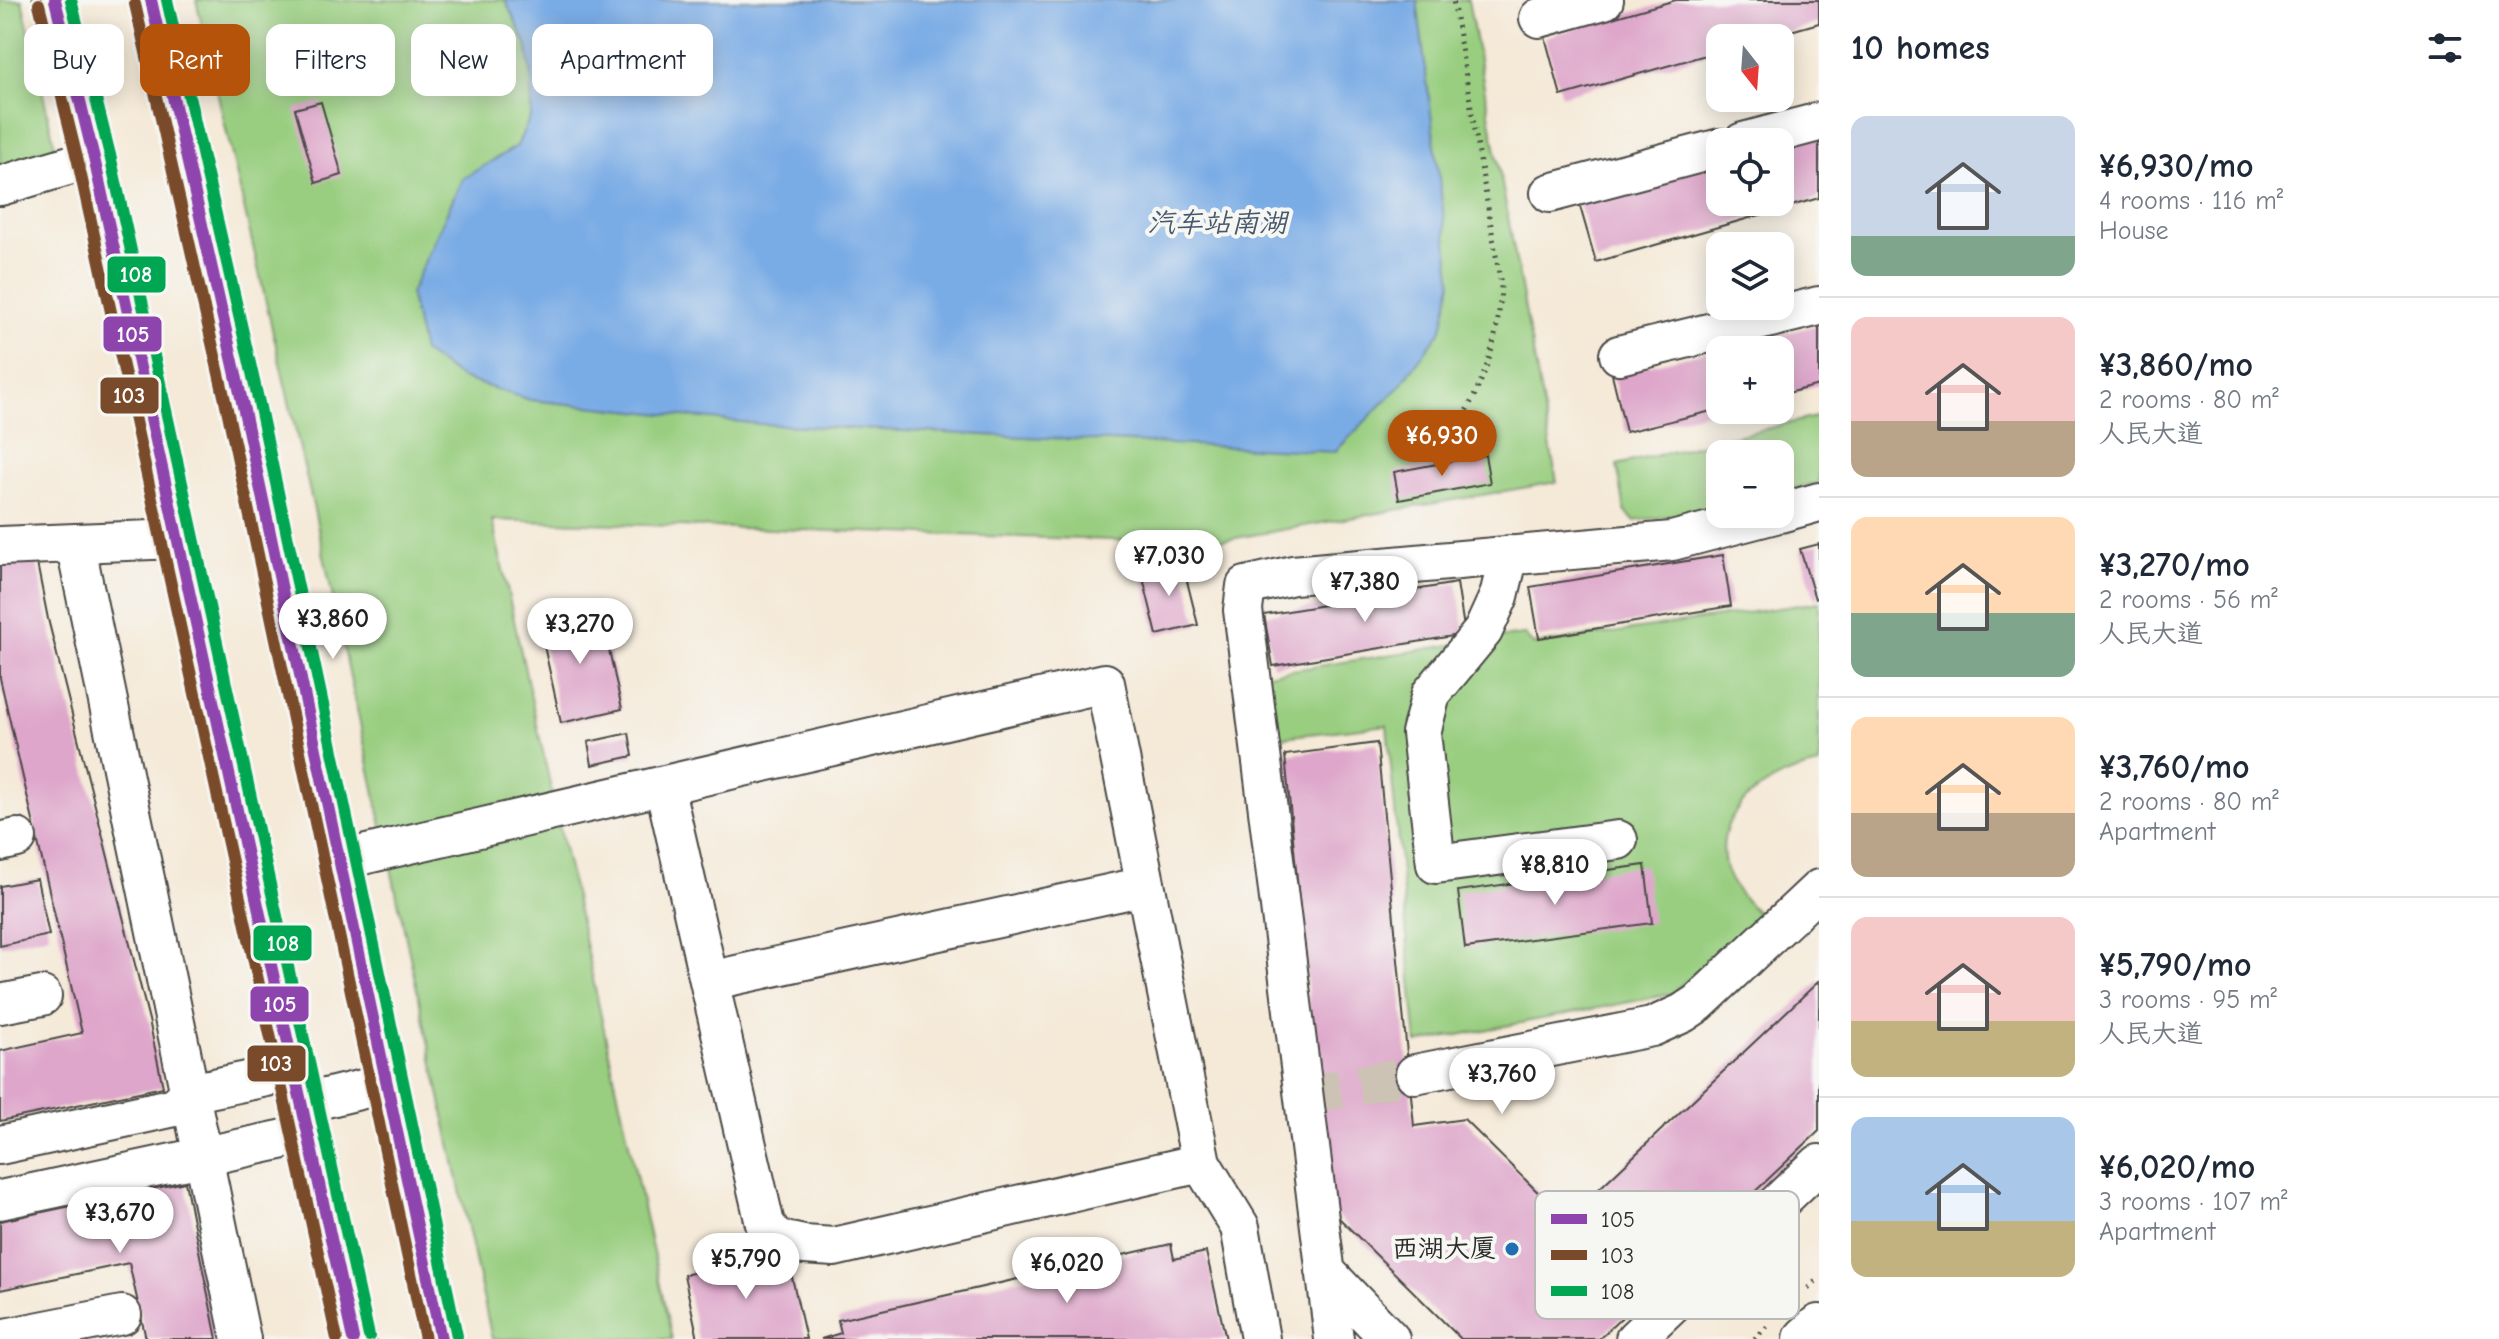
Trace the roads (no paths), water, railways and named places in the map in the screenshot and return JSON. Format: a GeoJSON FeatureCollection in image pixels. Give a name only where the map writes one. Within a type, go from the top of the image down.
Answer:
{"type":"FeatureCollection","features":[{"type":"Feature","properties":{"kind":"main road"},"geometry":{"type":"LineString","coordinates":[[55,0],[94,158],[353,1339]]}},
{"type":"Feature","properties":{"kind":"main road"},"geometry":{"type":"LineString","coordinates":[[151,0],[243,406],[441,1339]]}},
{"type":"Feature","properties":{"kind":"main road"},"geometry":{"type":"LineString","coordinates":[[1806,1339],[1819,1327]]}},
{"type":"Feature","properties":{"kind":"lane"},"geometry":{"type":"LineString","coordinates":[[1539,18],[1604,0]]}},
{"type":"Feature","properties":{"kind":"lane"},"geometry":{"type":"LineString","coordinates":[[1794,129],[1819,122]]}},
{"type":"Feature","properties":{"kind":"lane"},"geometry":{"type":"LineString","coordinates":[[1550,193],[1706,152]]}},
{"type":"Feature","properties":{"kind":"lane"},"geometry":{"type":"LineString","coordinates":[[0,186],[94,158]]}},
{"type":"Feature","properties":{"kind":"lane"},"geometry":{"type":"LineString","coordinates":[[1619,355],[1819,306]]}},
{"type":"Feature","properties":{"kind":"lane"},"geometry":{"type":"LineString","coordinates":[[1794,509],[1819,502]]}},
{"type":"Feature","properties":{"kind":"lane"},"geometry":{"type":"LineString","coordinates":[[1334,1339],[1243,610],[1246,586],[1293,575],[1672,541],[1721,528]]}},
{"type":"Feature","properties":{"kind":"lane"},"geometry":{"type":"LineString","coordinates":[[0,546],[177,539]]}},
{"type":"Feature","properties":{"kind":"lane"},"geometry":{"type":"LineString","coordinates":[[75,543],[241,1339]]}},
{"type":"Feature","properties":{"kind":"lane"},"geometry":{"type":"LineString","coordinates":[[1509,555],[1499,596],[1483,631],[1431,694],[1421,733],[1436,864],[1618,840]]}},
{"type":"Feature","properties":{"kind":"lane"},"geometry":{"type":"LineString","coordinates":[[341,860],[1105,683],[1201,1163],[1240,1227],[1260,1339]]}},
{"type":"Feature","properties":{"kind":"lane"},"geometry":{"type":"LineString","coordinates":[[664,785],[765,1224],[776,1239],[834,1247],[1201,1163]]}},
{"type":"Feature","properties":{"kind":"lane"},"geometry":{"type":"LineString","coordinates":[[709,981],[1145,886]]}},
{"type":"Feature","properties":{"kind":"lane"},"geometry":{"type":"LineString","coordinates":[[1415,1074],[1652,1027],[1683,1013],[1698,1003],[1819,889]]}},
{"type":"Feature","properties":{"kind":"lane"},"geometry":{"type":"LineString","coordinates":[[0,1004],[42,996]]}},
{"type":"Feature","properties":{"kind":"lane"},"geometry":{"type":"LineString","coordinates":[[0,1200],[203,1157],[301,1103],[388,1083]]}},
{"type":"Feature","properties":{"kind":"lane"},"geometry":{"type":"LineString","coordinates":[[0,1145],[175,1107],[190,1093],[301,1103]]}},
{"type":"Feature","properties":{"kind":"lane"},"geometry":{"type":"LineString","coordinates":[[1791,1191],[1819,1164]]}},
{"type":"Feature","properties":{"kind":"lane"},"geometry":{"type":"LineString","coordinates":[[1325,1271],[1390,1339]]}},
{"type":"Feature","properties":{"kind":"lane"},"geometry":{"type":"LineString","coordinates":[[0,1339],[122,1315]]}},
{"type":"Feature","properties":{"kind":"lane"},"geometry":{"type":"LineString","coordinates":[[1635,1339],[1656,1319]]}},
{"type":"Feature","properties":{"kind":"water","name":"汽车站南湖"},"geometry":{"type":"Polygon","coordinates":[[[505,0],[1417,0],[1452,283],[1442,329],[1399,387],[1335,452],[759,424],[530,400],[461,378],[423,352],[410,294],[462,179],[517,146],[531,115],[532,77],[527,46],[505,0]]]}},
{"type":"Feature","properties":{"kind":"tunnel"},"geometry":{"type":"LineString","coordinates":[[1303,1096],[1415,1074]]}},
{"type":"Feature","properties":{"kind":"place","name":"西湖大厦"},"geometry":{"type":"Point","coordinates":[1512,1249]}}]}
